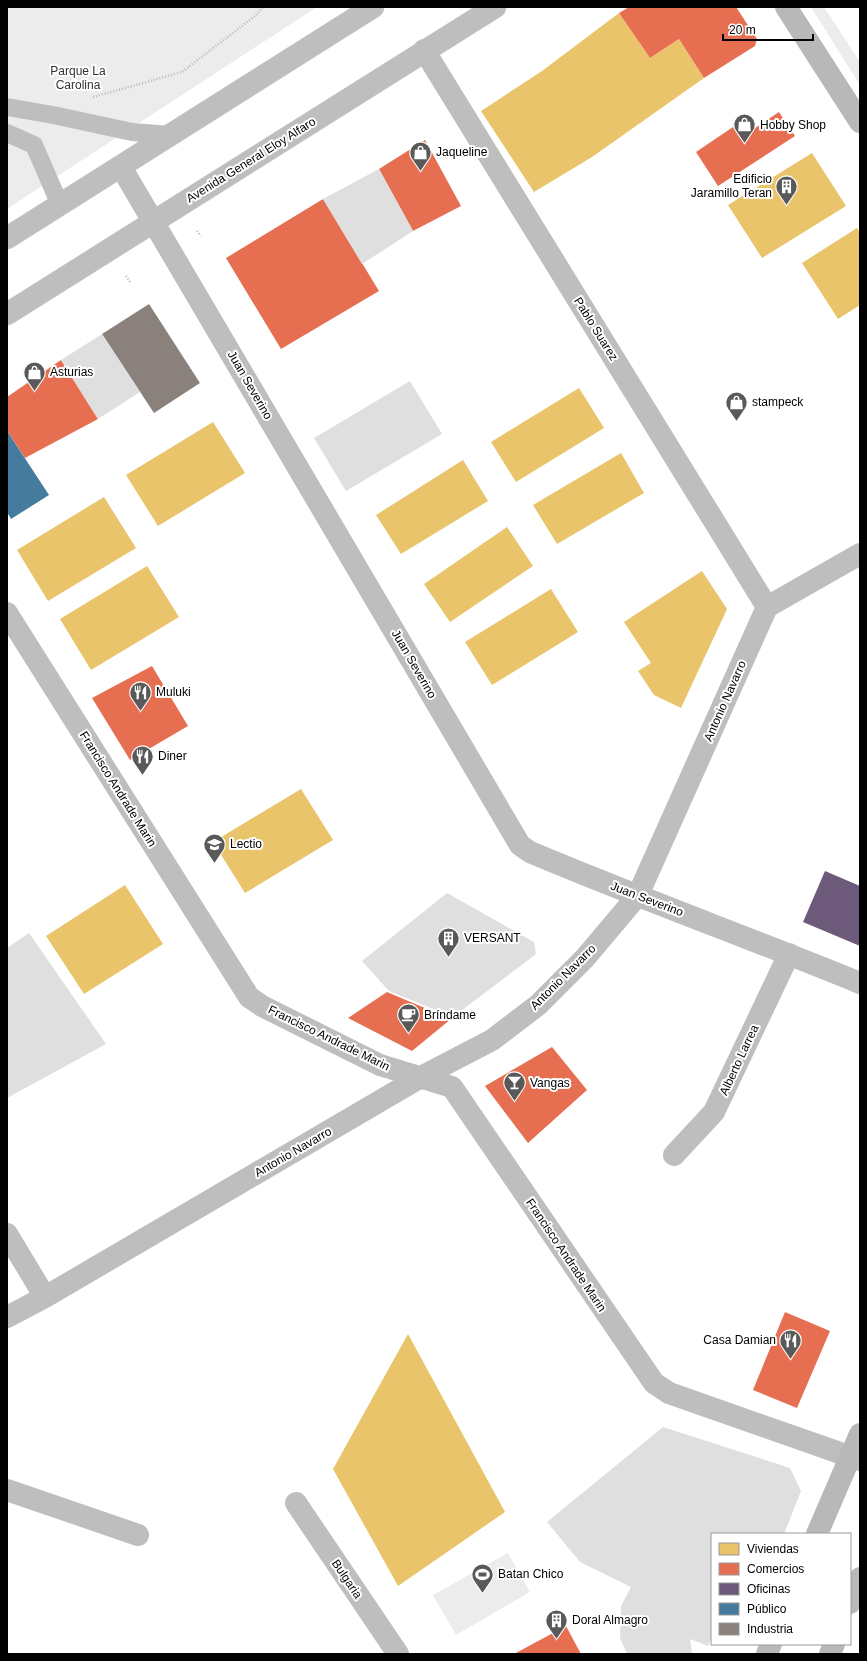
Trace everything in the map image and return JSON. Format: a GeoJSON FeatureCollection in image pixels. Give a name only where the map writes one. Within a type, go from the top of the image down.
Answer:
{"type":"FeatureCollection","features":[{"type":"Feature","properties":{"kind":"main road"},"geometry":{"type":"LineString","coordinates":[[786,7],[860,122]]}},
{"type":"Feature","properties":{"kind":"main road"},"geometry":{"type":"LineString","coordinates":[[818,1533],[855,1459],[860,1434]]}},
{"type":"Feature","properties":{"kind":"main road"},"geometry":{"type":"LineString","coordinates":[[851,1601],[860,1578]]}},
{"type":"Feature","properties":{"kind":"street"},"geometry":{"type":"LineString","coordinates":[[7,238],[373,7]]}},
{"type":"Feature","properties":{"kind":"street","name":"Avenida General Eloy Alfaro"},"geometry":{"type":"LineString","coordinates":[[7,314],[424,50],[495,7]]}},
{"type":"Feature","properties":{"kind":"street","name":"Pablo Suarez"},"geometry":{"type":"LineString","coordinates":[[424,50],[767,607]]}},
{"type":"Feature","properties":{"kind":"street","name":"Juan Severino"},"geometry":{"type":"LineString","coordinates":[[121,167],[520,845],[530,852],[595,879],[860,983]]}},
{"type":"Feature","properties":{"kind":"street"},"geometry":{"type":"LineString","coordinates":[[767,607],[860,554]]}},
{"type":"Feature","properties":{"kind":"street","name":"Antonio Navarro"},"geometry":{"type":"LineString","coordinates":[[7,1317],[45,1297],[420,1077],[492,1040],[538,1005],[585,958],[638,895],[767,607]]}},
{"type":"Feature","properties":{"kind":"street","name":"Francisco Andrade Marin"},"geometry":{"type":"LineString","coordinates":[[7,613],[249,997],[262,1006],[380,1065],[452,1087],[654,1383],[669,1393],[855,1459]]}},
{"type":"Feature","properties":{"kind":"street","name":"Alberto Larrea"},"geometry":{"type":"LineString","coordinates":[[674,1155],[714,1112],[789,954]]}},
{"type":"Feature","properties":{"kind":"street"},"geometry":{"type":"LineString","coordinates":[[7,1234],[45,1297]]}},
{"type":"Feature","properties":{"kind":"street"},"geometry":{"type":"LineString","coordinates":[[7,1490],[138,1535]]}},
{"type":"Feature","properties":{"kind":"street","name":"Bulgaria"},"geometry":{"type":"LineString","coordinates":[[296,1504],[398,1654]]}},
{"type":"Feature","properties":{"kind":"lane"},"geometry":{"type":"LineString","coordinates":[[7,107],[132,132],[171,135]]}},
{"type":"Feature","properties":{"kind":"lane"},"geometry":{"type":"LineString","coordinates":[[7,133],[34,145],[60,205]]}},
{"type":"Feature","properties":{"kind":"path"},"geometry":{"type":"LineString","coordinates":[[53,115],[71,104],[182,72],[255,16],[263,7]]}},
{"type":"Feature","properties":{"kind":"path"},"geometry":{"type":"LineString","coordinates":[[197,231],[201,236]]}},
{"type":"Feature","properties":{"kind":"path"},"geometry":{"type":"LineString","coordinates":[[126,276],[130,282]]}},
{"type":"Feature","properties":{"kind":"green space","name":"Parque La Carolina"},"geometry":{"type":"Polygon","coordinates":[[[7,7],[317,7],[7,209],[7,7]]]}},
{"type":"Feature","properties":{"kind":"green space"},"geometry":{"type":"Polygon","coordinates":[[[811,7],[824,7],[860,62],[860,85],[811,7]]]}},
{"type":"Feature","properties":{"kind":"green space","name":"Batan Chico"},"geometry":{"type":"Polygon","coordinates":[[[508,1553],[530,1592],[456,1635],[433,1595],[508,1553]]]}},
{"type":"Feature","properties":{"kind":"building: Viviendas"},"geometry":{"type":"Polygon","coordinates":[[[619,13],[650,58],[679,39],[704,78],[592,157],[534,192],[481,111],[542,71],[619,13]]]}},
{"type":"Feature","properties":{"kind":"building: Viviendas","name":"Edificio Jaramillo Teran"},"geometry":{"type":"Polygon","coordinates":[[[812,153],[846,206],[762,258],[728,205],[812,153]]]}},
{"type":"Feature","properties":{"kind":"building: Viviendas"},"geometry":{"type":"Polygon","coordinates":[[[857,228],[860,232],[860,305],[838,319],[802,263],[857,228]]]}},
{"type":"Feature","properties":{"kind":"building: Viviendas"},"geometry":{"type":"Polygon","coordinates":[[[579,388],[604,428],[516,482],[491,442],[579,388]]]}},
{"type":"Feature","properties":{"kind":"building: Viviendas"},"geometry":{"type":"Polygon","coordinates":[[[213,422],[245,473],[158,526],[126,475],[213,422]]]}},
{"type":"Feature","properties":{"kind":"building: Viviendas"},"geometry":{"type":"Polygon","coordinates":[[[621,453],[644,493],[557,544],[533,505],[621,453]]]}},
{"type":"Feature","properties":{"kind":"building: Viviendas"},"geometry":{"type":"Polygon","coordinates":[[[463,460],[488,501],[401,554],[376,515],[463,460]]]}},
{"type":"Feature","properties":{"kind":"building: Viviendas"},"geometry":{"type":"Polygon","coordinates":[[[104,497],[136,548],[48,601],[17,550],[104,497]]]}},
{"type":"Feature","properties":{"kind":"building: Viviendas"},"geometry":{"type":"Polygon","coordinates":[[[507,527],[533,566],[450,622],[424,584],[507,527]]]}},
{"type":"Feature","properties":{"kind":"building: Viviendas"},"geometry":{"type":"Polygon","coordinates":[[[147,566],[179,617],[91,670],[60,619],[147,566]]]}},
{"type":"Feature","properties":{"kind":"building: Viviendas"},"geometry":{"type":"Polygon","coordinates":[[[702,571],[727,609],[681,708],[654,695],[638,671],[651,663],[624,622],[702,571]]]}},
{"type":"Feature","properties":{"kind":"building: Viviendas"},"geometry":{"type":"Polygon","coordinates":[[[551,589],[578,632],[492,685],[465,642],[551,589]]]}},
{"type":"Feature","properties":{"kind":"building: Viviendas"},"geometry":{"type":"Polygon","coordinates":[[[301,789],[333,840],[245,893],[213,842],[301,789]]]}},
{"type":"Feature","properties":{"kind":"building: Viviendas"},"geometry":{"type":"Polygon","coordinates":[[[125,885],[163,944],[84,994],[46,936],[125,885]]]}},
{"type":"Feature","properties":{"kind":"building: Viviendas"},"geometry":{"type":"Polygon","coordinates":[[[408,1334],[505,1512],[398,1586],[333,1469],[408,1334]]]}},
{"type":"Feature","properties":{"kind":"building: Comercios"},"geometry":{"type":"Polygon","coordinates":[[[629,7],[736,7],[757,39],[755,46],[704,78],[679,39],[650,58],[619,13],[629,7]]]}},
{"type":"Feature","properties":{"kind":"building: Comercios","name":"Hobby Shop"},"geometry":{"type":"Polygon","coordinates":[[[779,112],[795,136],[718,186],[696,152],[733,127],[740,138],[779,112]]]}},
{"type":"Feature","properties":{"kind":"building: Comercios"},"geometry":{"type":"Polygon","coordinates":[[[425,140],[461,206],[413,231],[379,169],[425,140]]]}},
{"type":"Feature","properties":{"kind":"building: Comercios"},"geometry":{"type":"Polygon","coordinates":[[[323,199],[379,291],[281,349],[226,258],[323,199]]]}},
{"type":"Feature","properties":{"kind":"building: Comercios"},"geometry":{"type":"Polygon","coordinates":[[[61,360],[98,419],[25,458],[7,431],[7,397],[61,360]]]}},
{"type":"Feature","properties":{"kind":"building: Comercios","name":"Muluki"},"geometry":{"type":"Polygon","coordinates":[[[152,666],[188,726],[130,760],[92,698],[152,666]]]}},
{"type":"Feature","properties":{"kind":"building: Comercios"},"geometry":{"type":"Polygon","coordinates":[[[387,992],[451,1019],[412,1051],[348,1018],[387,992]]]}},
{"type":"Feature","properties":{"kind":"building: Comercios"},"geometry":{"type":"Polygon","coordinates":[[[552,1047],[587,1090],[528,1143],[485,1086],[552,1047]]]}},
{"type":"Feature","properties":{"kind":"building: Comercios","name":"Casa Damian"},"geometry":{"type":"Polygon","coordinates":[[[785,1312],[830,1331],[797,1408],[753,1390],[785,1312]]]}},
{"type":"Feature","properties":{"kind":"building: Comercios","name":"Doral Almagro"},"geometry":{"type":"Polygon","coordinates":[[[566,1626],[581,1654],[514,1654],[566,1626]]]}},
{"type":"Feature","properties":{"kind":"building: Oficinas"},"geometry":{"type":"Polygon","coordinates":[[[825,871],[860,886],[860,946],[803,922],[825,871]]]}},
{"type":"Feature","properties":{"kind":"building: Público"},"geometry":{"type":"Polygon","coordinates":[[[7,431],[49,495],[11,519],[7,512],[7,431]]]}},
{"type":"Feature","properties":{"kind":"building: Industria"},"geometry":{"type":"Polygon","coordinates":[[[149,304],[200,383],[154,413],[102,334],[149,304]]]}},
{"type":"Feature","properties":{"kind":"building: Otros"},"geometry":{"type":"Polygon","coordinates":[[[379,169],[413,231],[362,264],[323,199],[379,169]]]}},
{"type":"Feature","properties":{"kind":"building: Otros"},"geometry":{"type":"Polygon","coordinates":[[[102,334],[140,392],[98,419],[61,360],[102,334]]]}},
{"type":"Feature","properties":{"kind":"building: Otros"},"geometry":{"type":"Polygon","coordinates":[[[410,381],[442,434],[346,491],[314,438],[410,381]]]}},
{"type":"Feature","properties":{"kind":"building: Otros","name":"VERSANT"},"geometry":{"type":"Polygon","coordinates":[[[447,893],[534,942],[536,954],[453,1017],[389,991],[362,961],[447,893]]]}},
{"type":"Feature","properties":{"kind":"building: Otros"},"geometry":{"type":"Polygon","coordinates":[[[29,933],[106,1044],[7,1098],[7,948],[29,933]]]}},
{"type":"Feature","properties":{"kind":"building: Otros"},"geometry":{"type":"Polygon","coordinates":[[[663,1427],[790,1468],[801,1491],[784,1533],[711,1533],[711,1638],[708,1646],[690,1639],[692,1654],[627,1654],[620,1638],[621,1606],[631,1587],[580,1562],[547,1522],[663,1427]]]}},
{"type":"Feature","properties":{"kind":"place","name":"Hobby Shop"},"geometry":{"type":"Point","coordinates":[744,144]}},
{"type":"Feature","properties":{"kind":"place","name":"Jaqueline"},"geometry":{"type":"Point","coordinates":[421,172]}},
{"type":"Feature","properties":{"kind":"place","name":"Edificio Jaramillo Teran"},"geometry":{"type":"Point","coordinates":[787,206]}},
{"type":"Feature","properties":{"kind":"place","name":"Asturias"},"geometry":{"type":"Point","coordinates":[35,392]}},
{"type":"Feature","properties":{"kind":"place","name":"stampeck"},"geometry":{"type":"Point","coordinates":[737,422]}},
{"type":"Feature","properties":{"kind":"place","name":"Muluki"},"geometry":{"type":"Point","coordinates":[140,712]}},
{"type":"Feature","properties":{"kind":"place","name":"Diner"},"geometry":{"type":"Point","coordinates":[143,776]}},
{"type":"Feature","properties":{"kind":"place","name":"Lectio"},"geometry":{"type":"Point","coordinates":[214,864]}},
{"type":"Feature","properties":{"kind":"place","name":"VERSANT"},"geometry":{"type":"Point","coordinates":[449,958]}},
{"type":"Feature","properties":{"kind":"place","name":"Bríndame"},"geometry":{"type":"Point","coordinates":[409,1034]}},
{"type":"Feature","properties":{"kind":"place","name":"Vangas"},"geometry":{"type":"Point","coordinates":[515,1102]}},
{"type":"Feature","properties":{"kind":"place","name":"Casa Damian"},"geometry":{"type":"Point","coordinates":[791,1360]}},
{"type":"Feature","properties":{"kind":"place","name":"Batan Chico"},"geometry":{"type":"Point","coordinates":[482,1594]}},
{"type":"Feature","properties":{"kind":"place","name":"Doral Almagro"},"geometry":{"type":"Point","coordinates":[557,1640]}}]}
